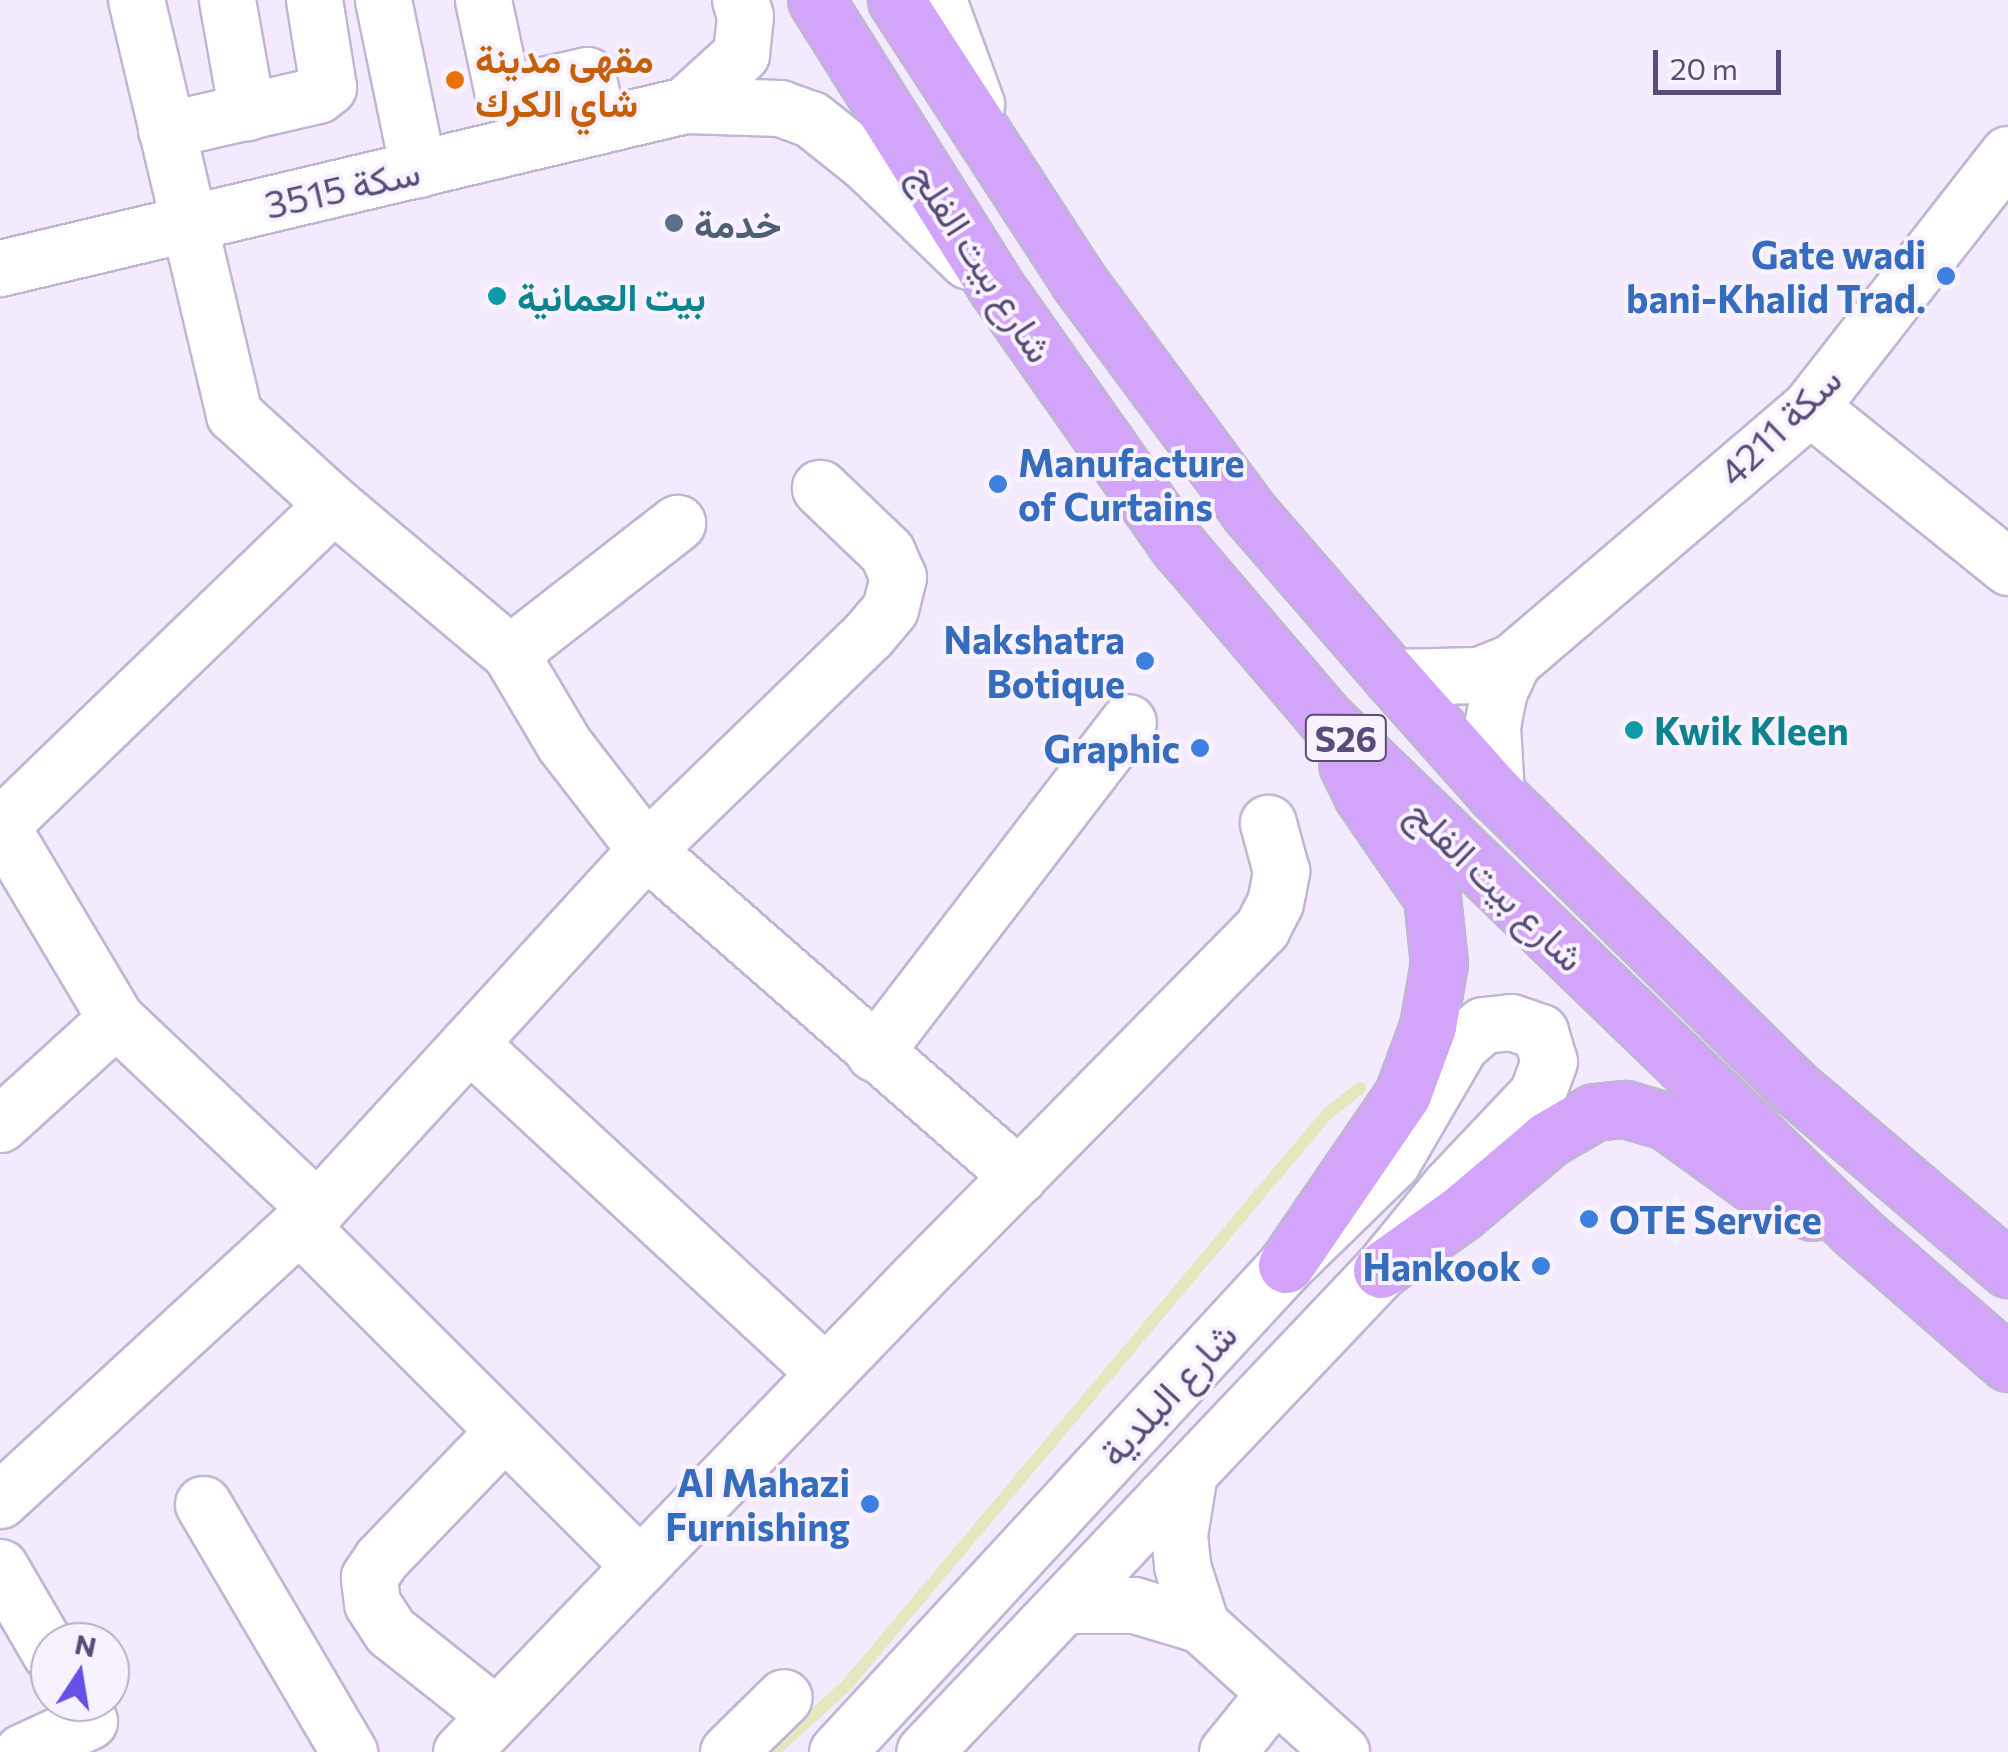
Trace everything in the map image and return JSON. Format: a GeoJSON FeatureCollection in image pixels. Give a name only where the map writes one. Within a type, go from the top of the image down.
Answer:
{"type":"FeatureCollection","features":[{"type":"Feature","properties":{"kind":"main road","name":"شارع بيت الفلج"},"geometry":{"type":"LineString","coordinates":[[816,0],[996,288],[1179,547],[1324,717],[1856,1232],[2008,1363]]}},
{"type":"Feature","properties":{"kind":"main road","name":"شارع بيت الفلج"},"geometry":{"type":"LineString","coordinates":[[896,0],[1079,282],[1249,512],[1392,677],[1496,794],[1794,1087],[2008,1269]]}},
{"type":"Feature","properties":{"kind":"main road"},"geometry":{"type":"LineString","coordinates":[[1286,1264],[1403,1094],[1428,1026],[1439,963],[1432,898],[1362,795],[1324,717]]}},
{"type":"Feature","properties":{"kind":"main road"},"geometry":{"type":"LineString","coordinates":[[1381,1270],[1462,1212],[1548,1140],[1594,1112],[1625,1109],[1666,1122],[1758,1188],[1856,1232]]}},
{"type":"Feature","properties":{"kind":"street"},"geometry":{"type":"LineString","coordinates":[[136,0],[234,414],[333,504],[510,652],[564,744],[646,850],[1018,1176]]}},
{"type":"Feature","properties":{"kind":"street"},"geometry":{"type":"LineString","coordinates":[[227,0],[247,112]]}},
{"type":"Feature","properties":{"kind":"street"},"geometry":{"type":"LineString","coordinates":[[166,130],[318,95],[328,87],[314,0]]}},
{"type":"Feature","properties":{"kind":"street"},"geometry":{"type":"LineString","coordinates":[[382,0],[418,169]]}},
{"type":"Feature","properties":{"kind":"street"},"geometry":{"type":"LineString","coordinates":[[483,0],[509,120]]}},
{"type":"Feature","properties":{"kind":"street","name":"سكة 3515"},"geometry":{"type":"LineString","coordinates":[[685,105],[741,54],[745,16],[740,0]]}},
{"type":"Feature","properties":{"kind":"street"},"geometry":{"type":"LineString","coordinates":[[938,0],[992,150]]}},
{"type":"Feature","properties":{"kind":"street","name":"سكة 3515"},"geometry":{"type":"LineString","coordinates":[[0,268],[418,169],[509,120],[599,126],[685,105],[780,108],[811,119],[866,163],[996,288]]}},
{"type":"Feature","properties":{"kind":"street","name":"سكة 4211"},"geometry":{"type":"LineString","coordinates":[[1392,677],[1480,675],[1513,661],[1810,407],[2008,154]]}},
{"type":"Feature","properties":{"kind":"street"},"geometry":{"type":"LineString","coordinates":[[1810,407],[2008,568]]}},
{"type":"Feature","properties":{"kind":"street"},"geometry":{"type":"LineString","coordinates":[[0,1500],[308,1217],[646,850],[868,635],[890,608],[898,577],[887,552],[820,488]]}},
{"type":"Feature","properties":{"kind":"street"},"geometry":{"type":"LineString","coordinates":[[333,504],[1,826],[116,1020],[308,1217],[504,1430],[640,1566]]}},
{"type":"Feature","properties":{"kind":"street"},"geometry":{"type":"LineString","coordinates":[[510,652],[677,523]]}},
{"type":"Feature","properties":{"kind":"street","name":"سكة 4211"},"geometry":{"type":"LineString","coordinates":[[1496,794],[1492,726],[1499,692],[1513,661]]}},
{"type":"Feature","properties":{"kind":"street"},"geometry":{"type":"LineString","coordinates":[[874,1053],[1128,722]]}},
{"type":"Feature","properties":{"kind":"street"},"geometry":{"type":"LineString","coordinates":[[504,1430],[381,1559],[369,1577],[372,1603],[390,1631],[478,1734],[1262,928],[1275,903],[1281,871],[1268,823]]}},
{"type":"Feature","properties":{"kind":"street"},"geometry":{"type":"LineString","coordinates":[[0,1124],[116,1020]]}},
{"type":"Feature","properties":{"kind":"street","name":"شارع البلدية"},"geometry":{"type":"LineString","coordinates":[[836,1752],[1286,1264],[1392,1162],[1460,1046],[1483,1025],[1511,1022],[1540,1032],[1550,1061],[1536,1094],[1449,1186],[1381,1270],[924,1752]]}},
{"type":"Feature","properties":{"kind":"street"},"geometry":{"type":"LineString","coordinates":[[469,1044],[825,1373]]}},
{"type":"Feature","properties":{"kind":"street"},"geometry":{"type":"LineString","coordinates":[[1189,1473],[1179,1534],[1182,1566],[1201,1625]]}},
{"type":"Feature","properties":{"kind":"street"},"geometry":{"type":"LineString","coordinates":[[203,1504],[349,1752]]}},
{"type":"Feature","properties":{"kind":"street"},"geometry":{"type":"LineString","coordinates":[[0,1567],[32,1622]]}},
{"type":"Feature","properties":{"kind":"street"},"geometry":{"type":"LineString","coordinates":[[1064,1605],[1134,1605],[1201,1625],[1341,1752]]}},
{"type":"Feature","properties":{"kind":"street"},"geometry":{"type":"LineString","coordinates":[[1227,1752],[1275,1694]]}},
{"type":"Feature","properties":{"kind":"street"},"geometry":{"type":"LineString","coordinates":[[728,1752],[784,1698]]}},
{"type":"Feature","properties":{"kind":"street"},"geometry":{"type":"LineString","coordinates":[[22,1752],[92,1725]]}},
{"type":"Feature","properties":{"kind":"waterway"},"geometry":{"type":"LineString","coordinates":[[773,1752],[846,1686],[1327,1114],[1360,1088]]}},
{"type":"Feature","properties":{"kind":"place","name":"مقهى مدينة شاي الكرك"},"geometry":{"type":"Point","coordinates":[455,80]}},
{"type":"Feature","properties":{"kind":"place","name":"خدمة"},"geometry":{"type":"Point","coordinates":[674,223]}},
{"type":"Feature","properties":{"kind":"place","name":"Gate wadi bani-Khalid Trad."},"geometry":{"type":"Point","coordinates":[1946,276]}},
{"type":"Feature","properties":{"kind":"place","name":"بيت العمانية"},"geometry":{"type":"Point","coordinates":[497,296]}},
{"type":"Feature","properties":{"kind":"place","name":"Manufacture of Curtains"},"geometry":{"type":"Point","coordinates":[998,484]}},
{"type":"Feature","properties":{"kind":"place","name":"Nakshatra Botique"},"geometry":{"type":"Point","coordinates":[1145,661]}},
{"type":"Feature","properties":{"kind":"place","name":"Kwik Kleen"},"geometry":{"type":"Point","coordinates":[1634,730]}},
{"type":"Feature","properties":{"kind":"place","name":"Graphic"},"geometry":{"type":"Point","coordinates":[1200,748]}},
{"type":"Feature","properties":{"kind":"place","name":"OTE Service"},"geometry":{"type":"Point","coordinates":[1589,1219]}},
{"type":"Feature","properties":{"kind":"place","name":"Hankook"},"geometry":{"type":"Point","coordinates":[1541,1266]}},
{"type":"Feature","properties":{"kind":"place","name":"Al Mahazi Furnishing"},"geometry":{"type":"Point","coordinates":[870,1504]}}]}
